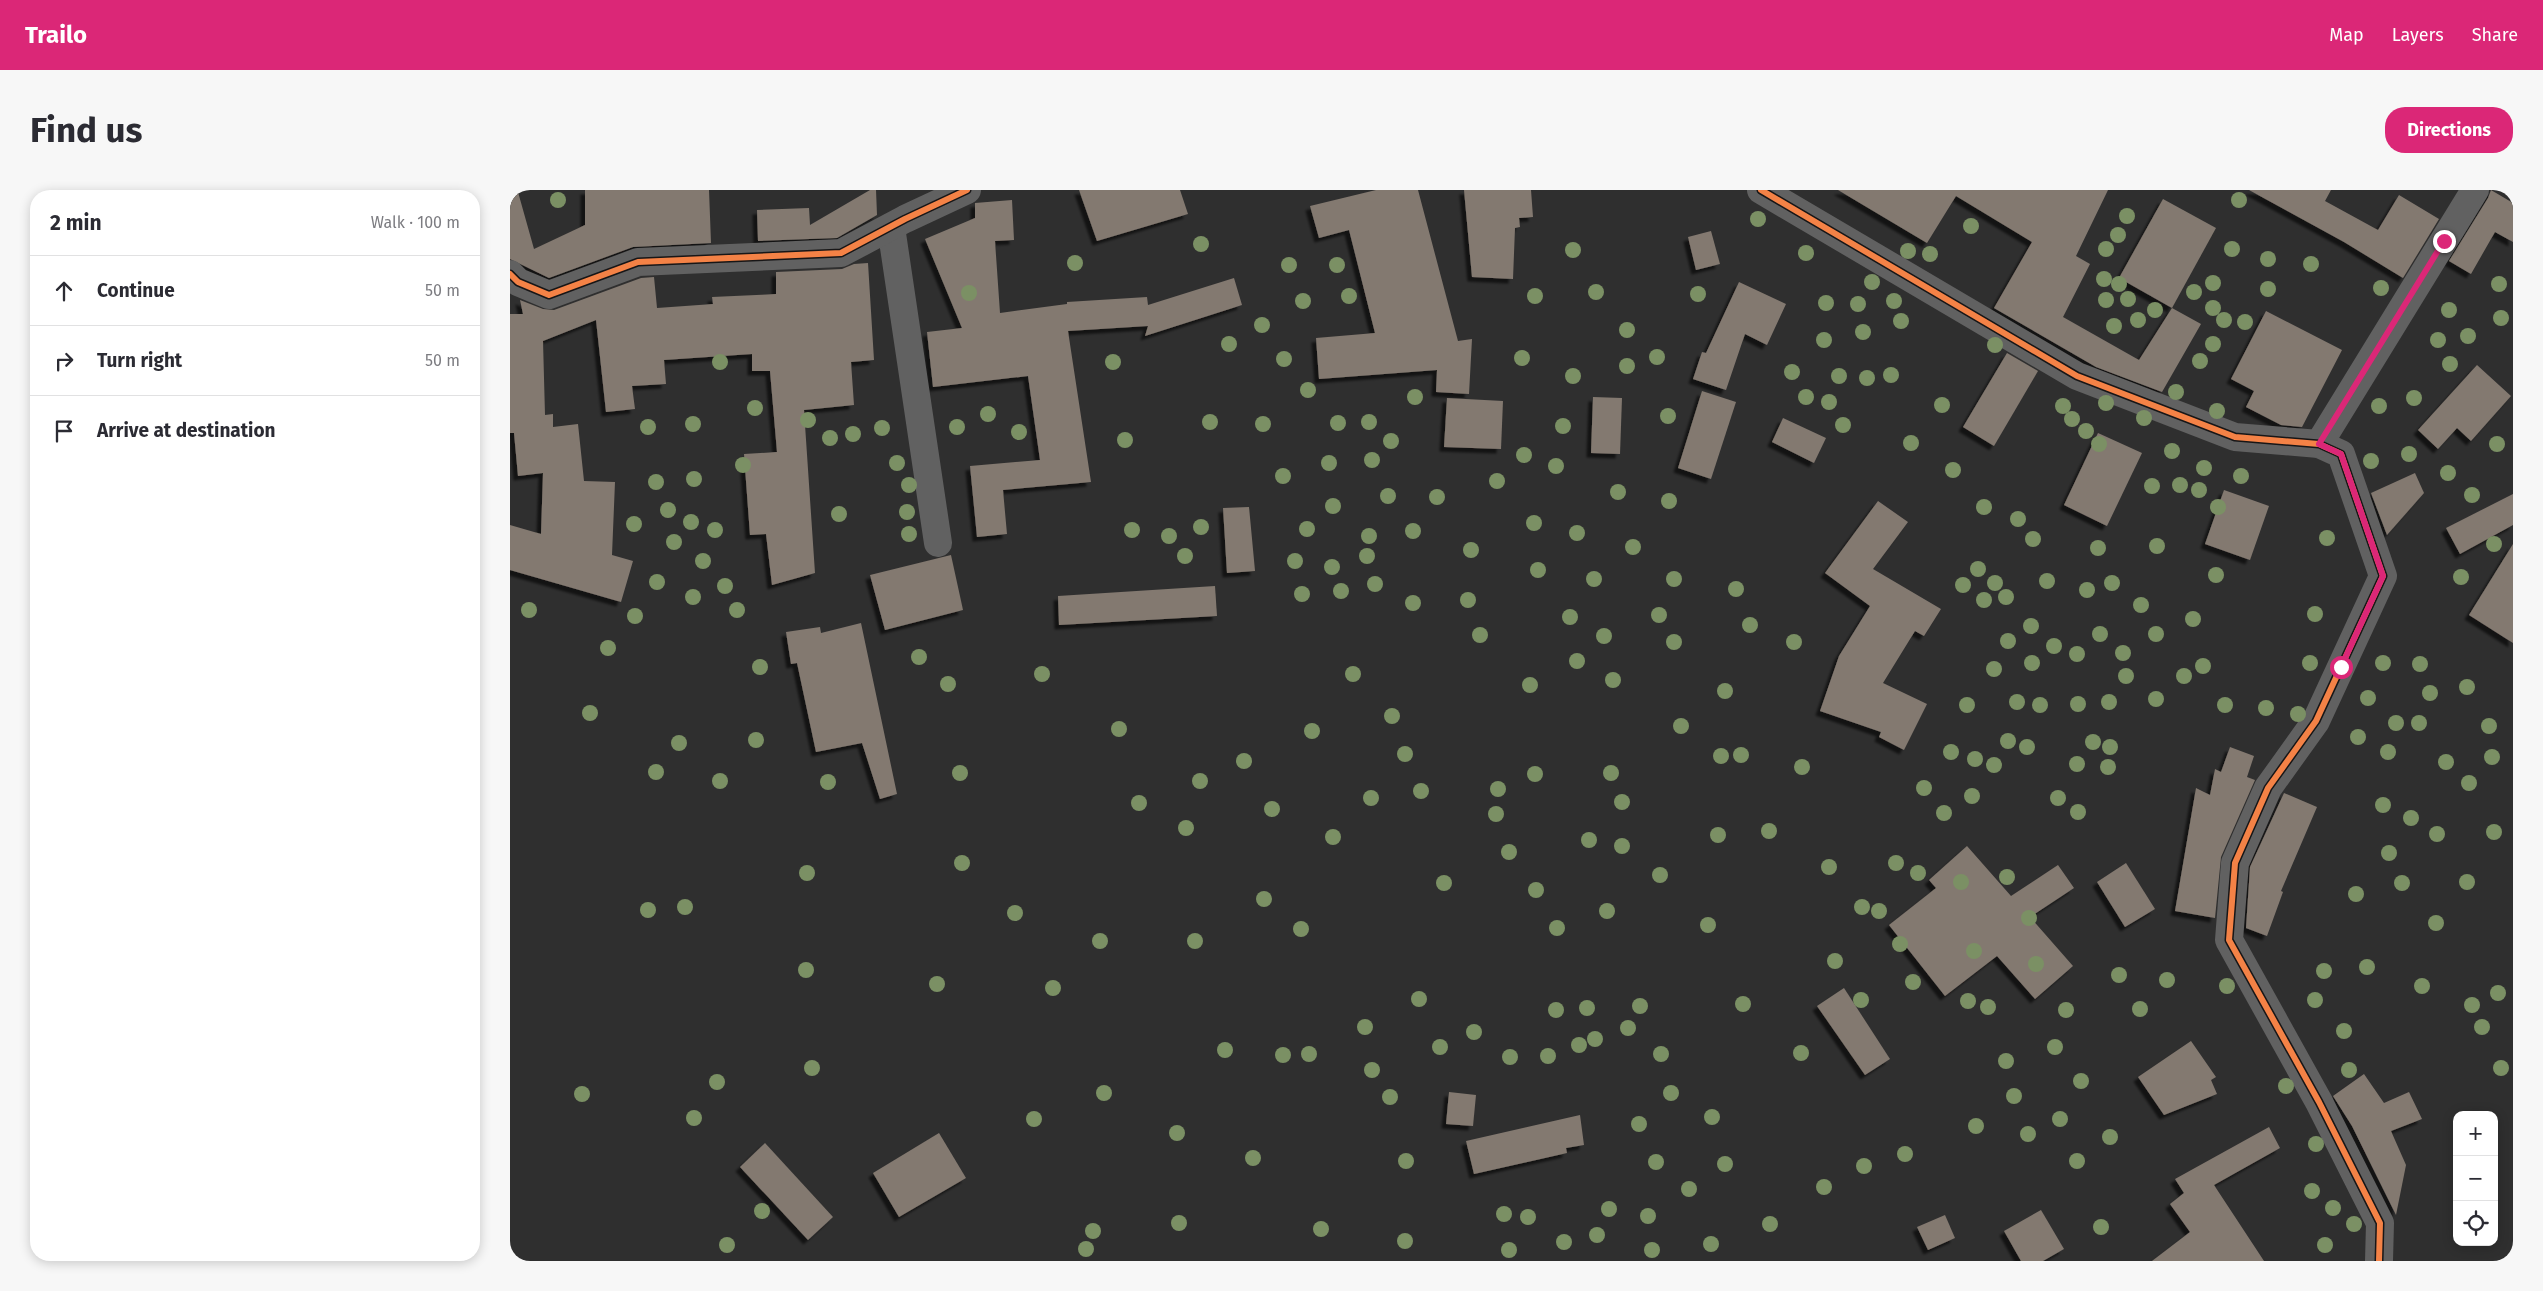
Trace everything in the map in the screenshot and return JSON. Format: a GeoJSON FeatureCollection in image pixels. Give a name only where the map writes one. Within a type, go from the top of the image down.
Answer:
{"type":"FeatureCollection","features":[{"type":"Feature","properties":{"kind":"street"},"geometry":{"type":"LineString","coordinates":[[510,274],[518,282],[549,295],[638,262],[841,253],[967,190]]}},
{"type":"Feature","properties":{"kind":"street"},"geometry":{"type":"LineString","coordinates":[[1761,190],[2077,376],[2235,437],[2319,444],[2341,454],[2383,576],[2316,721],[2268,788],[2235,863],[2229,940],[2319,1102],[2380,1223],[2379,1261]]}},
{"type":"Feature","properties":{"kind":"street"},"geometry":{"type":"LineString","coordinates":[[2319,444],[2475,190]]}},
{"type":"Feature","properties":{"kind":"street"},"geometry":{"type":"LineString","coordinates":[[891,227],[938,543]]}},
{"type":"Feature","properties":{"kind":"building"},"geometry":{"type":"Polygon","coordinates":[[[585,190],[709,190],[711,243],[633,247],[549,278],[510,259],[510,193],[518,192],[534,249],[585,225],[585,190]]]}},
{"type":"Feature","properties":{"kind":"building"},"geometry":{"type":"Polygon","coordinates":[[[870,190],[876,190],[877,215],[837,238],[758,241],[757,210],[809,208],[810,225],[870,190]]]}},
{"type":"Feature","properties":{"kind":"building"},"geometry":{"type":"Polygon","coordinates":[[[1079,190],[1180,190],[1188,214],[1097,241],[1079,190]]]}},
{"type":"Feature","properties":{"kind":"building"},"geometry":{"type":"Polygon","coordinates":[[[1376,190],[1418,190],[1458,341],[1472,339],[1469,394],[1436,392],[1437,370],[1319,379],[1316,338],[1375,333],[1349,230],[1319,238],[1310,206],[1376,190]]]}},
{"type":"Feature","properties":{"kind":"building"},"geometry":{"type":"Polygon","coordinates":[[[1464,190],[1531,190],[1533,217],[1519,218],[1520,227],[1515,228],[1513,279],[1472,277],[1464,190]]]}},
{"type":"Feature","properties":{"kind":"building"},"geometry":{"type":"Polygon","coordinates":[[[1838,190],[2108,190],[2076,256],[2090,264],[2063,317],[2139,360],[2172,308],[2201,324],[2162,392],[2096,367],[1994,308],[2032,242],[1956,196],[1927,243],[1838,190]]]}},
{"type":"Feature","properties":{"kind":"building"},"geometry":{"type":"Polygon","coordinates":[[[2249,190],[2331,190],[2325,201],[2378,230],[2399,195],[2439,219],[2403,278],[2344,242],[2249,190]]]}},
{"type":"Feature","properties":{"kind":"building"},"geometry":{"type":"Polygon","coordinates":[[[2491,190],[2513,203],[2513,242],[2495,232],[2471,274],[2449,261],[2491,190]]]}},
{"type":"Feature","properties":{"kind":"building"},"geometry":{"type":"Polygon","coordinates":[[[2163,199],[2216,228],[2172,308],[2119,278],[2163,199]]]}},
{"type":"Feature","properties":{"kind":"building"},"geometry":{"type":"Polygon","coordinates":[[[1012,200],[1014,240],[995,241],[1000,313],[1067,304],[1067,302],[1147,297],[1148,305],[1234,278],[1242,305],[1145,336],[1148,326],[1068,331],[1091,482],[1003,490],[1007,534],[977,537],[970,466],[1040,460],[1028,376],[933,387],[927,332],[962,328],[925,239],[975,218],[975,203],[1012,200]]]}},
{"type":"Feature","properties":{"kind":"building"},"geometry":{"type":"Polygon","coordinates":[[[1711,231],[1720,264],[1696,270],[1688,237],[1711,231]]]}},
{"type":"Feature","properties":{"kind":"building"},"geometry":{"type":"Polygon","coordinates":[[[868,263],[874,360],[851,362],[854,405],[804,410],[815,573],[772,585],[766,534],[750,535],[744,454],[777,452],[770,371],[752,371],[752,354],[664,360],[666,384],[632,386],[635,409],[606,412],[596,320],[543,341],[545,415],[553,414],[553,427],[578,424],[584,481],[615,482],[612,555],[633,561],[621,602],[510,570],[510,525],[541,534],[543,473],[518,476],[514,433],[510,433],[510,314],[523,314],[520,300],[543,309],[554,310],[641,278],[654,277],[657,308],[713,304],[712,297],[776,294],[776,272],[842,269],[854,264],[868,263]]]}},
{"type":"Feature","properties":{"kind":"building"},"geometry":{"type":"Polygon","coordinates":[[[1739,282],[1786,304],[1767,345],[1745,334],[1726,390],[1693,379],[1702,352],[1706,353],[1739,282]]]}},
{"type":"Feature","properties":{"kind":"building"},"geometry":{"type":"Polygon","coordinates":[[[2266,311],[2342,350],[2302,427],[2281,425],[2246,407],[2254,391],[2231,379],[2266,311]]]}},
{"type":"Feature","properties":{"kind":"building"},"geometry":{"type":"Polygon","coordinates":[[[2007,353],[2038,371],[1994,446],[1963,427],[2007,353]]]}},
{"type":"Feature","properties":{"kind":"building"},"geometry":{"type":"Polygon","coordinates":[[[2477,365],[2511,396],[2471,441],[2457,428],[2438,449],[2418,430],[2477,365]]]}},
{"type":"Feature","properties":{"kind":"building"},"geometry":{"type":"Polygon","coordinates":[[[1702,391],[1736,402],[1711,479],[1678,468],[1702,391]]]}},
{"type":"Feature","properties":{"kind":"building"},"geometry":{"type":"Polygon","coordinates":[[[1593,397],[1622,398],[1620,454],[1591,453],[1593,397]]]}},
{"type":"Feature","properties":{"kind":"building"},"geometry":{"type":"Polygon","coordinates":[[[1447,398],[1503,401],[1501,449],[1444,447],[1447,398]]]}},
{"type":"Feature","properties":{"kind":"building"},"geometry":{"type":"Polygon","coordinates":[[[1783,418],[1826,438],[1814,463],[1772,442],[1783,418]]]}},
{"type":"Feature","properties":{"kind":"building"},"geometry":{"type":"Polygon","coordinates":[[[2098,433],[2142,453],[2107,526],[2064,505],[2098,433]]]}},
{"type":"Feature","properties":{"kind":"building"},"geometry":{"type":"Polygon","coordinates":[[[2415,473],[2424,493],[2387,535],[2371,493],[2415,473]]]}},
{"type":"Feature","properties":{"kind":"building"},"geometry":{"type":"Polygon","coordinates":[[[2224,490],[2269,506],[2250,560],[2205,544],[2224,490]]]}},
{"type":"Feature","properties":{"kind":"building"},"geometry":{"type":"Polygon","coordinates":[[[2513,494],[2513,525],[2460,554],[2446,528],[2513,494]]]}},
{"type":"Feature","properties":{"kind":"building"},"geometry":{"type":"Polygon","coordinates":[[[1878,501],[1908,522],[1873,569],[1941,609],[1924,636],[1915,631],[1883,683],[1927,704],[1904,750],[1879,737],[1881,732],[1820,711],[1839,656],[1870,606],[1825,573],[1878,501]]]}},
{"type":"Feature","properties":{"kind":"building"},"geometry":{"type":"Polygon","coordinates":[[[1249,507],[1255,571],[1227,573],[1223,508],[1249,507]]]}},
{"type":"Feature","properties":{"kind":"building"},"geometry":{"type":"Polygon","coordinates":[[[2513,544],[2513,643],[2469,615],[2513,544]]]}},
{"type":"Feature","properties":{"kind":"building"},"geometry":{"type":"Polygon","coordinates":[[[951,555],[963,610],[885,630],[870,575],[951,555]]]}},
{"type":"Feature","properties":{"kind":"building"},"geometry":{"type":"Polygon","coordinates":[[[1215,586],[1217,616],[1059,625],[1058,596],[1215,586]]]}},
{"type":"Feature","properties":{"kind":"building"},"geometry":{"type":"Polygon","coordinates":[[[861,623],[897,794],[880,799],[862,743],[816,752],[797,663],[791,664],[786,632],[820,627],[821,633],[861,623]]]}},
{"type":"Feature","properties":{"kind":"building"},"geometry":{"type":"Polygon","coordinates":[[[2230,747],[2254,756],[2247,777],[2255,780],[2221,857],[2215,918],[2175,911],[2196,788],[2210,795],[2215,769],[2221,772],[2230,747]]]}},
{"type":"Feature","properties":{"kind":"building"},"geometry":{"type":"Polygon","coordinates":[[[2284,793],[2317,807],[2281,891],[2283,892],[2267,936],[2246,928],[2250,867],[2284,793]]]}},
{"type":"Feature","properties":{"kind":"building"},"geometry":{"type":"Polygon","coordinates":[[[1967,846],[2011,896],[2058,865],[2074,888],[2030,917],[2073,966],[2035,999],[1997,956],[1945,996],[1889,925],[1936,888],[1929,880],[1967,846]]]}},
{"type":"Feature","properties":{"kind":"building"},"geometry":{"type":"Polygon","coordinates":[[[2126,863],[2155,909],[2125,927],[2097,882],[2126,863]]]}},
{"type":"Feature","properties":{"kind":"building"},"geometry":{"type":"Polygon","coordinates":[[[1844,988],[1890,1059],[1865,1075],[1817,1006],[1844,988]]]}},
{"type":"Feature","properties":{"kind":"building"},"geometry":{"type":"Polygon","coordinates":[[[2191,1041],[2216,1077],[2211,1080],[2217,1094],[2164,1115],[2138,1077],[2191,1041]]]}},
{"type":"Feature","properties":{"kind":"building"},"geometry":{"type":"Polygon","coordinates":[[[2364,1074],[2384,1103],[2409,1092],[2422,1119],[2391,1131],[2406,1165],[2396,1215],[2352,1126],[2333,1096],[2364,1074]]]}},
{"type":"Feature","properties":{"kind":"building"},"geometry":{"type":"Polygon","coordinates":[[[1449,1092],[1476,1095],[1473,1126],[1446,1124],[1449,1092]]]}},
{"type":"Feature","properties":{"kind":"building"},"geometry":{"type":"Polygon","coordinates":[[[1580,1115],[1584,1145],[1566,1148],[1567,1153],[1474,1174],[1466,1141],[1580,1115]]]}},
{"type":"Feature","properties":{"kind":"building"},"geometry":{"type":"Polygon","coordinates":[[[2269,1127],[2280,1148],[2214,1185],[2264,1261],[2152,1261],[2190,1232],[2170,1204],[2184,1193],[2175,1179],[2269,1127]]]}},
{"type":"Feature","properties":{"kind":"building"},"geometry":{"type":"Polygon","coordinates":[[[939,1133],[966,1178],[899,1217],[873,1173],[939,1133]]]}},
{"type":"Feature","properties":{"kind":"building"},"geometry":{"type":"Polygon","coordinates":[[[765,1143],[833,1217],[808,1240],[740,1167],[765,1143]]]}},
{"type":"Feature","properties":{"kind":"building"},"geometry":{"type":"Polygon","coordinates":[[[2041,1210],[2064,1249],[2043,1261],[2021,1261],[2004,1231],[2041,1210]]]}},
{"type":"Feature","properties":{"kind":"building"},"geometry":{"type":"Polygon","coordinates":[[[1945,1215],[1955,1238],[1928,1250],[1917,1227],[1945,1215]]]}},
{"type":"Feature","properties":{"kind":"cycle path"},"geometry":{"type":"LineString","coordinates":[[510,274],[518,282],[549,295],[638,262],[841,253],[905,219],[967,190]]}},
{"type":"Feature","properties":{"kind":"cycle path"},"geometry":{"type":"LineString","coordinates":[[1761,190],[2077,376],[2235,437],[2319,444],[2341,454],[2383,576],[2316,721],[2268,788],[2235,863],[2229,940],[2319,1102],[2380,1223],[2379,1261]]}},
{"type":"Feature","properties":{"kind":"route"},"geometry":{"type":"LineString","coordinates":[[2341,667],[2383,576],[2341,454],[2319,444],[2444,241]]}}]}
